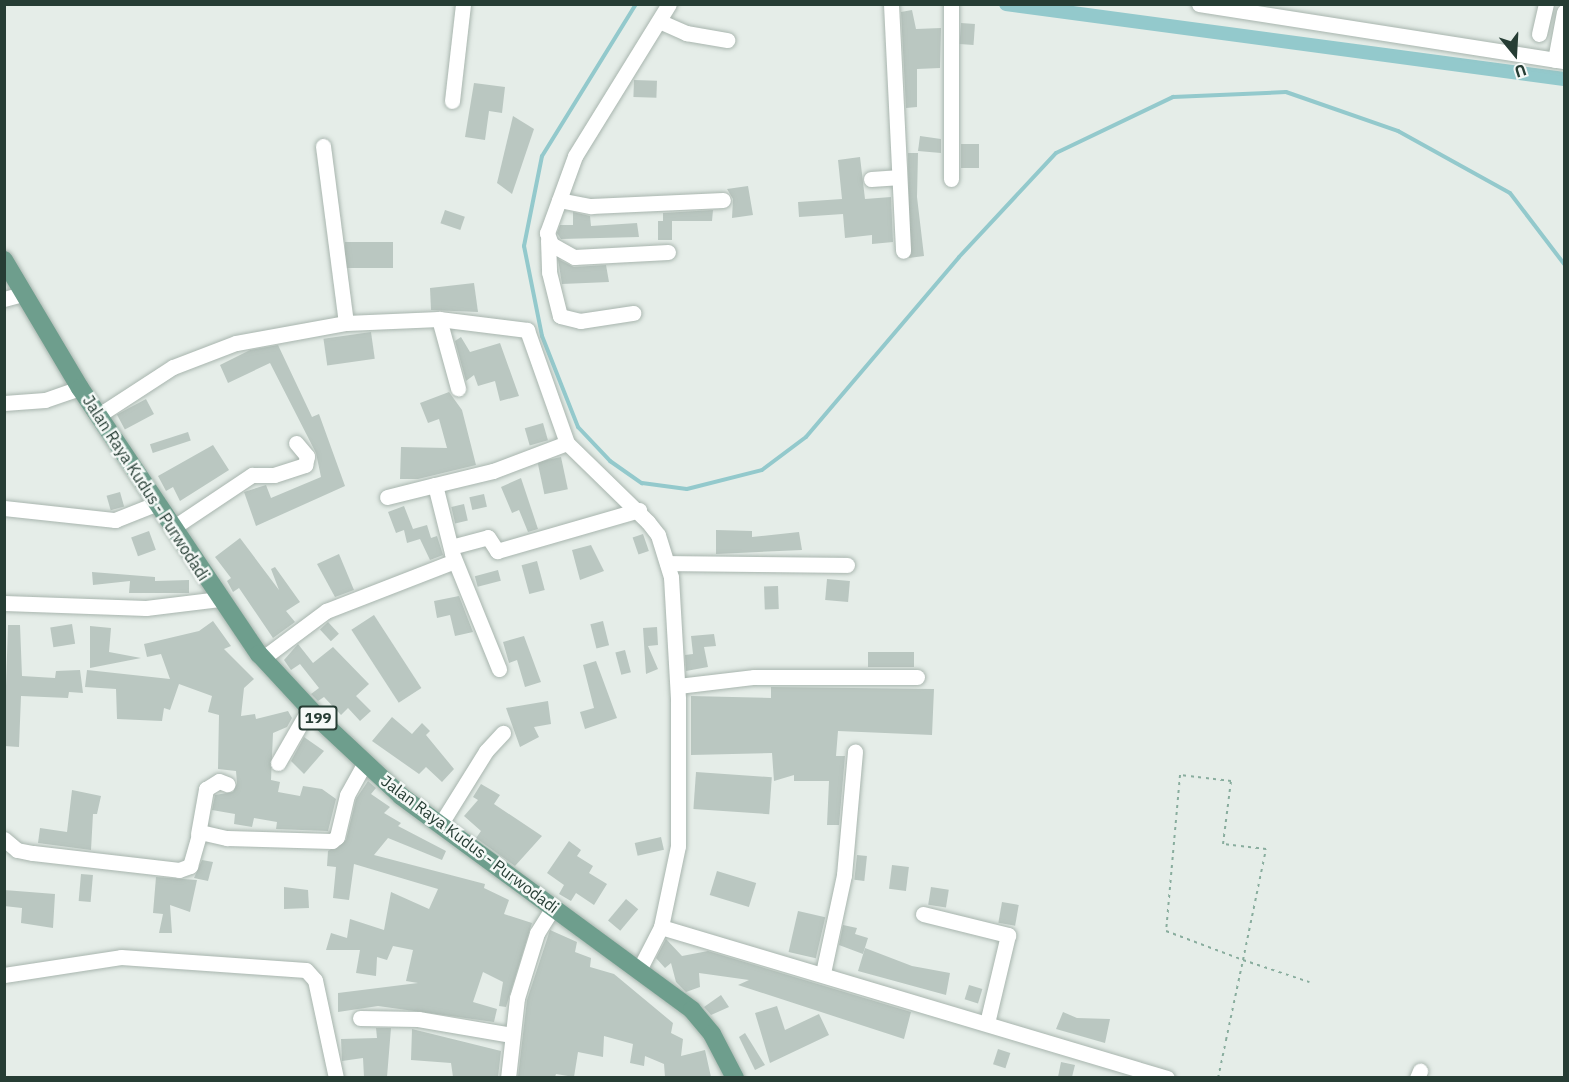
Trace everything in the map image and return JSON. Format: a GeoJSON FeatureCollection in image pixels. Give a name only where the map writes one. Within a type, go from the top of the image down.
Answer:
{"type":"FeatureCollection","features":[{"type":"Feature","properties":{"kind":"main road","name":"Jalan Raya Kudus - Purwodadi"},"geometry":{"type":"LineString","coordinates":[[4,260],[80,388],[174,527],[219,599],[263,658],[309,709],[365,763],[440,825],[640,968],[692,1010],[712,1034],[735,1077]]}},
{"type":"Feature","properties":{"kind":"street"},"geometry":{"type":"LineString","coordinates":[[452,100],[463,4]]}},
{"type":"Feature","properties":{"kind":"street"},"geometry":{"type":"LineString","coordinates":[[633,313],[564,320],[553,298],[548,222],[559,200],[575,156],[669,4]]}},
{"type":"Feature","properties":{"kind":"street"},"geometry":{"type":"LineString","coordinates":[[891,4],[897,177],[903,250]]}},
{"type":"Feature","properties":{"kind":"street"},"geometry":{"type":"LineString","coordinates":[[1198,4],[1263,9],[1560,61],[1564,12]]}},
{"type":"Feature","properties":{"kind":"street"},"geometry":{"type":"LineString","coordinates":[[1539,34],[1546,4]]}},
{"type":"Feature","properties":{"kind":"street"},"geometry":{"type":"LineString","coordinates":[[951,6],[951,179]]}},
{"type":"Feature","properties":{"kind":"street"},"geometry":{"type":"LineString","coordinates":[[659,21],[677,30],[728,40]]}},
{"type":"Feature","properties":{"kind":"street"},"geometry":{"type":"LineString","coordinates":[[323,146],[346,323]]}},
{"type":"Feature","properties":{"kind":"street"},"geometry":{"type":"LineString","coordinates":[[871,179],[897,177]]}},
{"type":"Feature","properties":{"kind":"street"},"geometry":{"type":"LineString","coordinates":[[559,200],[591,206],[723,200]]}},
{"type":"Feature","properties":{"kind":"street"},"geometry":{"type":"LineString","coordinates":[[548,240],[574,257],[668,252]]}},
{"type":"Feature","properties":{"kind":"street"},"geometry":{"type":"LineString","coordinates":[[4,299],[23,294]]}},
{"type":"Feature","properties":{"kind":"street"},"geometry":{"type":"LineString","coordinates":[[439,319],[458,388]]}},
{"type":"Feature","properties":{"kind":"street"},"geometry":{"type":"LineString","coordinates":[[99,415],[173,367],[236,343],[346,323],[439,319],[530,332],[567,443],[639,510],[658,535],[667,563],[678,686],[678,846],[661,927],[640,968]]}},
{"type":"Feature","properties":{"kind":"street"},"geometry":{"type":"LineString","coordinates":[[4,403],[45,400],[80,388]]}},
{"type":"Feature","properties":{"kind":"street"},"geometry":{"type":"LineString","coordinates":[[174,527],[244,479],[305,465],[307,456],[296,443]]}},
{"type":"Feature","properties":{"kind":"street"},"geometry":{"type":"LineString","coordinates":[[387,497],[493,471],[567,443]]}},
{"type":"Feature","properties":{"kind":"street"},"geometry":{"type":"LineString","coordinates":[[435,485],[453,554],[499,669]]}},
{"type":"Feature","properties":{"kind":"street"},"geometry":{"type":"LineString","coordinates":[[4,508],[115,520],[158,503]]}},
{"type":"Feature","properties":{"kind":"street"},"geometry":{"type":"LineString","coordinates":[[263,658],[326,611],[488,537],[497,551],[639,510]]}},
{"type":"Feature","properties":{"kind":"street"},"geometry":{"type":"LineString","coordinates":[[667,563],[847,565]]}},
{"type":"Feature","properties":{"kind":"street"},"geometry":{"type":"LineString","coordinates":[[4,603],[146,608],[219,599]]}},
{"type":"Feature","properties":{"kind":"street"},"geometry":{"type":"LineString","coordinates":[[678,686],[754,677],[917,677]]}},
{"type":"Feature","properties":{"kind":"street"},"geometry":{"type":"LineString","coordinates":[[278,763],[309,709]]}},
{"type":"Feature","properties":{"kind":"street"},"geometry":{"type":"LineString","coordinates":[[440,825],[486,751],[503,733]]}},
{"type":"Feature","properties":{"kind":"street"},"geometry":{"type":"LineString","coordinates":[[823,973],[844,875],[855,751]]}},
{"type":"Feature","properties":{"kind":"street"},"geometry":{"type":"LineString","coordinates":[[198,834],[333,841],[347,795],[365,763]]}},
{"type":"Feature","properties":{"kind":"street"},"geometry":{"type":"LineString","coordinates":[[4,839],[17,850],[33,853],[179,870],[190,866],[206,789],[219,782],[228,784]]}},
{"type":"Feature","properties":{"kind":"street"},"geometry":{"type":"LineString","coordinates":[[508,1077],[516,998],[537,933],[553,906]]}},
{"type":"Feature","properties":{"kind":"street"},"geometry":{"type":"LineString","coordinates":[[923,915],[1008,935],[987,1023]]}},
{"type":"Feature","properties":{"kind":"street"},"geometry":{"type":"LineString","coordinates":[[661,927],[823,973],[1167,1077]]}},
{"type":"Feature","properties":{"kind":"street"},"geometry":{"type":"LineString","coordinates":[[4,975],[122,957],[306,970],[315,980],[336,1077]]}},
{"type":"Feature","properties":{"kind":"street"},"geometry":{"type":"LineString","coordinates":[[360,1018],[418,1019],[512,1035]]}},
{"type":"Feature","properties":{"kind":"path"},"geometry":{"type":"LineString","coordinates":[[1218,1077],[1243,960],[1266,849],[1223,844],[1231,781],[1180,775],[1166,931],[1243,960],[1309,982]]}},
{"type":"Feature","properties":{"kind":"building"},"geometry":{"type":"Polygon","coordinates":[[[912,10],[916,29],[941,28],[940,68],[917,69],[917,107],[906,108],[901,12],[912,10]]]}},
{"type":"Feature","properties":{"kind":"building"},"geometry":{"type":"Polygon","coordinates":[[[961,23],[975,24],[974,45],[960,44],[961,23]]]}},
{"type":"Feature","properties":{"kind":"building"},"geometry":{"type":"Polygon","coordinates":[[[634,80],[657,81],[656,98],[633,97],[634,80]]]}},
{"type":"Feature","properties":{"kind":"building"},"geometry":{"type":"Polygon","coordinates":[[[474,83],[505,87],[502,113],[489,111],[485,140],[465,137],[474,83]]]}},
{"type":"Feature","properties":{"kind":"building"},"geometry":{"type":"Polygon","coordinates":[[[513,116],[534,129],[512,194],[497,183],[513,116]]]}},
{"type":"Feature","properties":{"kind":"building"},"geometry":{"type":"Polygon","coordinates":[[[920,136],[941,139],[941,153],[918,151],[920,136]]]}},
{"type":"Feature","properties":{"kind":"building"},"geometry":{"type":"Polygon","coordinates":[[[961,144],[979,144],[979,168],[961,168],[961,144]]]}},
{"type":"Feature","properties":{"kind":"building"},"geometry":{"type":"Polygon","coordinates":[[[908,153],[918,153],[917,197],[924,256],[909,258],[908,153]]]}},
{"type":"Feature","properties":{"kind":"building"},"geometry":{"type":"Polygon","coordinates":[[[860,157],[865,199],[891,197],[893,242],[872,244],[872,235],[845,238],[843,214],[799,217],[798,202],[842,199],[838,160],[860,157]]]}},
{"type":"Feature","properties":{"kind":"building"},"geometry":{"type":"Polygon","coordinates":[[[748,186],[753,215],[732,218],[733,199],[727,189],[748,186]]]}},
{"type":"Feature","properties":{"kind":"building"},"geometry":{"type":"Polygon","coordinates":[[[445,210],[465,217],[460,230],[440,223],[445,210]]]}},
{"type":"Feature","properties":{"kind":"building"},"geometry":{"type":"Polygon","coordinates":[[[713,210],[712,221],[663,221],[663,213],[713,210]]]}},
{"type":"Feature","properties":{"kind":"building"},"geometry":{"type":"Polygon","coordinates":[[[573,212],[590,216],[591,226],[637,223],[639,237],[561,239],[557,233],[560,225],[573,225],[573,212]]]}},
{"type":"Feature","properties":{"kind":"building"},"geometry":{"type":"Polygon","coordinates":[[[658,221],[672,221],[672,240],[658,240],[658,221]]]}},
{"type":"Feature","properties":{"kind":"building"},"geometry":{"type":"Polygon","coordinates":[[[345,242],[393,242],[393,268],[345,268],[345,242]]]}},
{"type":"Feature","properties":{"kind":"building"},"geometry":{"type":"Polygon","coordinates":[[[558,259],[574,267],[606,265],[609,282],[562,284],[558,259]]]}},
{"type":"Feature","properties":{"kind":"building"},"geometry":{"type":"Polygon","coordinates":[[[474,283],[478,312],[431,310],[430,288],[474,283]]]}},
{"type":"Feature","properties":{"kind":"building"},"geometry":{"type":"Polygon","coordinates":[[[371,332],[375,359],[327,365],[323,339],[371,332]]]}},
{"type":"Feature","properties":{"kind":"building"},"geometry":{"type":"Polygon","coordinates":[[[461,337],[470,352],[500,343],[519,396],[500,401],[495,381],[478,386],[474,375],[466,381],[455,341],[461,337]]]}},
{"type":"Feature","properties":{"kind":"building"},"geometry":{"type":"Polygon","coordinates":[[[278,345],[312,417],[319,414],[345,486],[256,526],[244,492],[266,485],[271,498],[321,477],[316,453],[270,363],[228,383],[220,365],[250,350],[278,345]]]}},
{"type":"Feature","properties":{"kind":"building"},"geometry":{"type":"Polygon","coordinates":[[[449,392],[462,410],[476,465],[418,479],[400,479],[401,447],[447,448],[439,419],[428,423],[420,403],[449,392]]]}},
{"type":"Feature","properties":{"kind":"building"},"geometry":{"type":"Polygon","coordinates":[[[146,399],[154,414],[125,430],[117,414],[146,399]]]}},
{"type":"Feature","properties":{"kind":"building"},"geometry":{"type":"Polygon","coordinates":[[[543,423],[548,440],[530,446],[525,428],[543,423]]]}},
{"type":"Feature","properties":{"kind":"building"},"geometry":{"type":"Polygon","coordinates":[[[188,432],[191,441],[153,453],[150,444],[188,432]]]}},
{"type":"Feature","properties":{"kind":"building"},"geometry":{"type":"Polygon","coordinates":[[[213,445],[229,470],[180,501],[173,487],[166,491],[158,476],[213,445]]]}},
{"type":"Feature","properties":{"kind":"building"},"geometry":{"type":"Polygon","coordinates":[[[561,457],[568,489],[544,494],[538,462],[561,457]]]}},
{"type":"Feature","properties":{"kind":"building"},"geometry":{"type":"Polygon","coordinates":[[[521,478],[538,529],[528,532],[519,510],[512,513],[501,487],[521,478]]]}},
{"type":"Feature","properties":{"kind":"building"},"geometry":{"type":"Polygon","coordinates":[[[120,492],[124,506],[111,510],[107,496],[120,492]]]}},
{"type":"Feature","properties":{"kind":"building"},"geometry":{"type":"Polygon","coordinates":[[[484,494],[487,507],[472,510],[469,497],[484,494]]]}},
{"type":"Feature","properties":{"kind":"building"},"geometry":{"type":"Polygon","coordinates":[[[464,504],[468,521],[455,523],[451,507],[464,504]]]}},
{"type":"Feature","properties":{"kind":"building"},"geometry":{"type":"Polygon","coordinates":[[[404,506],[413,529],[427,525],[431,538],[437,536],[443,555],[430,560],[420,539],[407,543],[404,530],[396,533],[388,512],[404,506]]]}},
{"type":"Feature","properties":{"kind":"building"},"geometry":{"type":"Polygon","coordinates":[[[716,530],[752,531],[752,537],[799,532],[802,550],[716,554],[716,530]]]}},
{"type":"Feature","properties":{"kind":"building"},"geometry":{"type":"Polygon","coordinates":[[[149,531],[156,550],[138,556],[131,537],[149,531]]]}},
{"type":"Feature","properties":{"kind":"building"},"geometry":{"type":"Polygon","coordinates":[[[643,534],[649,551],[638,555],[633,538],[643,534]]]}},
{"type":"Feature","properties":{"kind":"building"},"geometry":{"type":"Polygon","coordinates":[[[240,538],[279,590],[271,569],[275,567],[300,602],[286,611],[295,622],[273,638],[239,588],[233,592],[227,581],[231,578],[215,557],[240,538]]]}},
{"type":"Feature","properties":{"kind":"building"},"geometry":{"type":"Polygon","coordinates":[[[591,545],[604,571],[580,580],[572,550],[591,545]]]}},
{"type":"Feature","properties":{"kind":"building"},"geometry":{"type":"Polygon","coordinates":[[[339,554],[354,590],[335,597],[317,564],[339,554]]]}},
{"type":"Feature","properties":{"kind":"building"},"geometry":{"type":"Polygon","coordinates":[[[537,561],[545,590],[529,594],[522,565],[537,561]]]}},
{"type":"Feature","properties":{"kind":"building"},"geometry":{"type":"Polygon","coordinates":[[[498,570],[501,581],[478,587],[475,576],[498,570]]]}},
{"type":"Feature","properties":{"kind":"building"},"geometry":{"type":"Polygon","coordinates":[[[92,572],[155,577],[155,581],[189,580],[189,593],[129,593],[130,581],[93,585],[92,572]]]}},
{"type":"Feature","properties":{"kind":"building"},"geometry":{"type":"Polygon","coordinates":[[[827,579],[850,581],[848,602],[825,600],[827,579]]]}},
{"type":"Feature","properties":{"kind":"building"},"geometry":{"type":"Polygon","coordinates":[[[764,586],[778,586],[779,609],[765,609],[764,586]]]}},
{"type":"Feature","properties":{"kind":"building"},"geometry":{"type":"Polygon","coordinates":[[[459,596],[473,632],[455,636],[450,615],[437,618],[434,601],[459,596]]]}},
{"type":"Feature","properties":{"kind":"building"},"geometry":{"type":"Polygon","coordinates":[[[374,615],[421,688],[399,703],[351,630],[374,615]]]}},
{"type":"Feature","properties":{"kind":"building"},"geometry":{"type":"Polygon","coordinates":[[[213,621],[231,646],[224,649],[254,679],[244,688],[241,716],[255,714],[256,719],[288,711],[292,718],[287,727],[273,733],[271,780],[280,782],[278,792],[300,796],[303,786],[322,789],[336,799],[328,831],[276,829],[277,822],[254,818],[252,827],[234,824],[235,814],[212,810],[215,795],[233,792],[237,783],[236,771],[218,769],[219,715],[208,712],[212,696],[179,684],[170,710],[164,708],[162,721],[117,719],[116,689],[85,687],[87,670],[170,679],[161,654],[147,657],[144,644],[199,631],[213,621]]]}},
{"type":"Feature","properties":{"kind":"building"},"geometry":{"type":"Polygon","coordinates":[[[603,621],[609,645],[596,648],[590,624],[603,621]]]}},
{"type":"Feature","properties":{"kind":"building"},"geometry":{"type":"Polygon","coordinates":[[[328,622],[339,634],[331,641],[320,630],[328,622]]]}},
{"type":"Feature","properties":{"kind":"building"},"geometry":{"type":"Polygon","coordinates":[[[72,624],[75,644],[53,647],[50,627],[72,624]]]}},
{"type":"Feature","properties":{"kind":"building"},"geometry":{"type":"Polygon","coordinates":[[[8,625],[20,625],[22,676],[55,678],[56,671],[80,670],[83,693],[69,692],[68,698],[21,696],[19,747],[4,746],[8,625]]]}},
{"type":"Feature","properties":{"kind":"building"},"geometry":{"type":"Polygon","coordinates":[[[90,626],[111,628],[109,652],[141,658],[90,668],[90,626]]]}},
{"type":"Feature","properties":{"kind":"building"},"geometry":{"type":"Polygon","coordinates":[[[657,627],[658,645],[648,646],[658,669],[646,674],[643,628],[657,627]]]}},
{"type":"Feature","properties":{"kind":"building"},"geometry":{"type":"Polygon","coordinates":[[[714,634],[716,646],[704,647],[708,667],[686,671],[685,655],[693,654],[691,636],[714,634]]]}},
{"type":"Feature","properties":{"kind":"building"},"geometry":{"type":"Polygon","coordinates":[[[524,636],[541,682],[525,687],[517,660],[509,663],[503,642],[524,636]]]}},
{"type":"Feature","properties":{"kind":"building"},"geometry":{"type":"Polygon","coordinates":[[[298,644],[313,663],[333,647],[369,684],[356,696],[371,711],[360,721],[348,708],[341,715],[324,697],[318,701],[311,694],[319,688],[300,664],[291,670],[284,660],[298,644]]]}},
{"type":"Feature","properties":{"kind":"building"},"geometry":{"type":"Polygon","coordinates":[[[625,650],[631,672],[621,675],[615,653],[625,650]]]}},
{"type":"Feature","properties":{"kind":"building"},"geometry":{"type":"Polygon","coordinates":[[[868,652],[914,652],[914,667],[868,667],[868,652]]]}},
{"type":"Feature","properties":{"kind":"building"},"geometry":{"type":"Polygon","coordinates":[[[596,661],[617,718],[585,729],[580,712],[594,708],[583,665],[596,661]]]}},
{"type":"Feature","properties":{"kind":"building"},"geometry":{"type":"Polygon","coordinates":[[[771,687],[934,689],[932,735],[838,731],[836,756],[845,756],[839,825],[827,825],[829,781],[794,781],[794,775],[774,781],[772,753],[691,755],[691,696],[771,698],[771,687]]]}},
{"type":"Feature","properties":{"kind":"building"},"geometry":{"type":"Polygon","coordinates":[[[548,701],[551,724],[534,727],[539,737],[520,747],[506,708],[548,701]]]}},
{"type":"Feature","properties":{"kind":"building"},"geometry":{"type":"Polygon","coordinates":[[[392,717],[412,734],[422,723],[430,731],[426,735],[454,769],[442,782],[426,767],[419,774],[372,741],[392,717]]]}},
{"type":"Feature","properties":{"kind":"building"},"geometry":{"type":"Polygon","coordinates":[[[304,737],[324,751],[304,774],[291,761],[304,737]]]}},
{"type":"Feature","properties":{"kind":"building"},"geometry":{"type":"Polygon","coordinates":[[[696,772],[772,777],[769,814],[693,809],[696,772]]]}},
{"type":"Feature","properties":{"kind":"building"},"geometry":{"type":"Polygon","coordinates":[[[368,781],[376,788],[371,794],[390,807],[384,813],[401,823],[398,826],[446,851],[442,860],[388,838],[374,855],[485,884],[484,888],[509,900],[504,914],[532,923],[506,1007],[499,1006],[503,982],[483,972],[473,1002],[497,1009],[494,1022],[378,1006],[338,1012],[338,993],[418,983],[406,981],[413,950],[393,946],[387,960],[377,957],[376,976],[356,973],[360,950],[326,950],[331,933],[347,938],[350,919],[384,930],[391,892],[429,909],[438,889],[354,864],[349,900],[333,898],[336,867],[327,866],[328,851],[346,840],[356,799],[368,781]]]}},
{"type":"Feature","properties":{"kind":"building"},"geometry":{"type":"Polygon","coordinates":[[[481,784],[500,795],[494,804],[542,836],[515,866],[476,838],[481,831],[464,816],[478,800],[473,797],[481,784]]]}},
{"type":"Feature","properties":{"kind":"building"},"geometry":{"type":"Polygon","coordinates":[[[72,790],[101,796],[97,814],[93,814],[91,850],[38,843],[40,828],[67,832],[72,790]]]}},
{"type":"Feature","properties":{"kind":"building"},"geometry":{"type":"Polygon","coordinates":[[[661,837],[664,850],[638,856],[635,843],[661,837]]]}},
{"type":"Feature","properties":{"kind":"building"},"geometry":{"type":"Polygon","coordinates":[[[569,841],[581,850],[577,856],[593,866],[589,873],[607,884],[594,905],[576,893],[571,901],[559,894],[564,885],[547,873],[569,841]]]}},
{"type":"Feature","properties":{"kind":"building"},"geometry":{"type":"Polygon","coordinates":[[[857,855],[867,856],[864,881],[854,880],[857,855]]]}},
{"type":"Feature","properties":{"kind":"building"},"geometry":{"type":"Polygon","coordinates":[[[202,860],[213,862],[208,881],[194,878],[202,860]]]}},
{"type":"Feature","properties":{"kind":"building"},"geometry":{"type":"Polygon","coordinates":[[[892,865],[909,867],[906,891],[889,889],[892,865]]]}},
{"type":"Feature","properties":{"kind":"building"},"geometry":{"type":"Polygon","coordinates":[[[717,871],[756,883],[749,907],[710,895],[717,871]]]}},
{"type":"Feature","properties":{"kind":"building"},"geometry":{"type":"Polygon","coordinates":[[[81,874],[93,875],[91,902],[79,901],[81,874]]]}},
{"type":"Feature","properties":{"kind":"building"},"geometry":{"type":"Polygon","coordinates":[[[156,877],[197,880],[190,912],[170,905],[172,933],[159,933],[163,914],[153,913],[156,877]]]}},
{"type":"Feature","properties":{"kind":"building"},"geometry":{"type":"Polygon","coordinates":[[[284,887],[308,890],[309,908],[284,909],[284,887]]]}},
{"type":"Feature","properties":{"kind":"building"},"geometry":{"type":"Polygon","coordinates":[[[931,887],[949,890],[946,908],[928,905],[931,887]]]}},
{"type":"Feature","properties":{"kind":"building"},"geometry":{"type":"Polygon","coordinates":[[[4,890],[55,894],[53,928],[21,923],[22,908],[4,906],[4,890]]]}},
{"type":"Feature","properties":{"kind":"building"},"geometry":{"type":"Polygon","coordinates":[[[626,899],[638,909],[620,931],[608,920],[626,899]]]}},
{"type":"Feature","properties":{"kind":"building"},"geometry":{"type":"Polygon","coordinates":[[[1002,902],[1019,905],[1015,926],[998,923],[1002,902]]]}},
{"type":"Feature","properties":{"kind":"building"},"geometry":{"type":"Polygon","coordinates":[[[798,911],[825,917],[816,958],[789,952],[798,911]]]}},
{"type":"Feature","properties":{"kind":"building"},"geometry":{"type":"Polygon","coordinates":[[[843,925],[857,928],[855,934],[868,938],[863,954],[839,945],[843,925]]]}},
{"type":"Feature","properties":{"kind":"building"},"geometry":{"type":"Polygon","coordinates":[[[550,930],[577,942],[575,952],[591,958],[590,967],[614,974],[673,1023],[671,1033],[683,1039],[681,1056],[705,1050],[711,1077],[665,1077],[664,1064],[645,1056],[644,1066],[630,1063],[633,1044],[604,1036],[603,1057],[578,1052],[574,1077],[556,1074],[555,1077],[518,1077],[527,1000],[550,930]]]}},
{"type":"Feature","properties":{"kind":"building"},"geometry":{"type":"Polygon","coordinates":[[[666,939],[682,956],[708,951],[911,1012],[904,1039],[738,985],[749,980],[699,973],[700,987],[686,992],[676,982],[671,963],[665,968],[656,958],[666,939]]]}},
{"type":"Feature","properties":{"kind":"building"},"geometry":{"type":"Polygon","coordinates":[[[865,948],[912,966],[950,973],[946,995],[858,971],[865,948]]]}},
{"type":"Feature","properties":{"kind":"building"},"geometry":{"type":"Polygon","coordinates":[[[969,985],[982,989],[978,1003],[965,999],[969,985]]]}},
{"type":"Feature","properties":{"kind":"building"},"geometry":{"type":"Polygon","coordinates":[[[721,995],[729,1007],[711,1015],[704,1007],[721,995]]]}},
{"type":"Feature","properties":{"kind":"building"},"geometry":{"type":"Polygon","coordinates":[[[777,1006],[785,1030],[819,1014],[829,1035],[770,1063],[755,1013],[777,1006]]]}},
{"type":"Feature","properties":{"kind":"building"},"geometry":{"type":"Polygon","coordinates":[[[1063,1012],[1077,1018],[1110,1019],[1105,1043],[1056,1029],[1063,1012]]]}},
{"type":"Feature","properties":{"kind":"building"},"geometry":{"type":"Polygon","coordinates":[[[376,1028],[391,1028],[387,1077],[364,1077],[363,1058],[342,1061],[341,1039],[377,1038],[376,1028]]]}},
{"type":"Feature","properties":{"kind":"building"},"geometry":{"type":"Polygon","coordinates":[[[412,1029],[501,1051],[498,1077],[453,1077],[451,1063],[411,1060],[412,1029]]]}},
{"type":"Feature","properties":{"kind":"building"},"geometry":{"type":"Polygon","coordinates":[[[745,1033],[765,1065],[755,1070],[739,1037],[745,1033]]]}},
{"type":"Feature","properties":{"kind":"building"},"geometry":{"type":"Polygon","coordinates":[[[998,1049],[1010,1053],[1005,1068],[993,1064],[998,1049]]]}},
{"type":"Feature","properties":{"kind":"building"},"geometry":{"type":"Polygon","coordinates":[[[1061,1062],[1075,1065],[1072,1077],[1058,1077],[1061,1062]]]}},
{"type":"Feature","properties":{"kind":"waterway"},"geometry":{"type":"LineString","coordinates":[[636,4],[542,156],[524,246],[542,336],[578,427],[610,461],[642,483],[687,489],[762,470],[806,437],[959,257],[1056,153],[1173,97],[1286,92],[1398,131],[1510,193],[1564,264]]}},
{"type":"Feature","properties":{"kind":"waterway"},"geometry":{"type":"LineString","coordinates":[[1006,4],[1564,79]]}}]}
